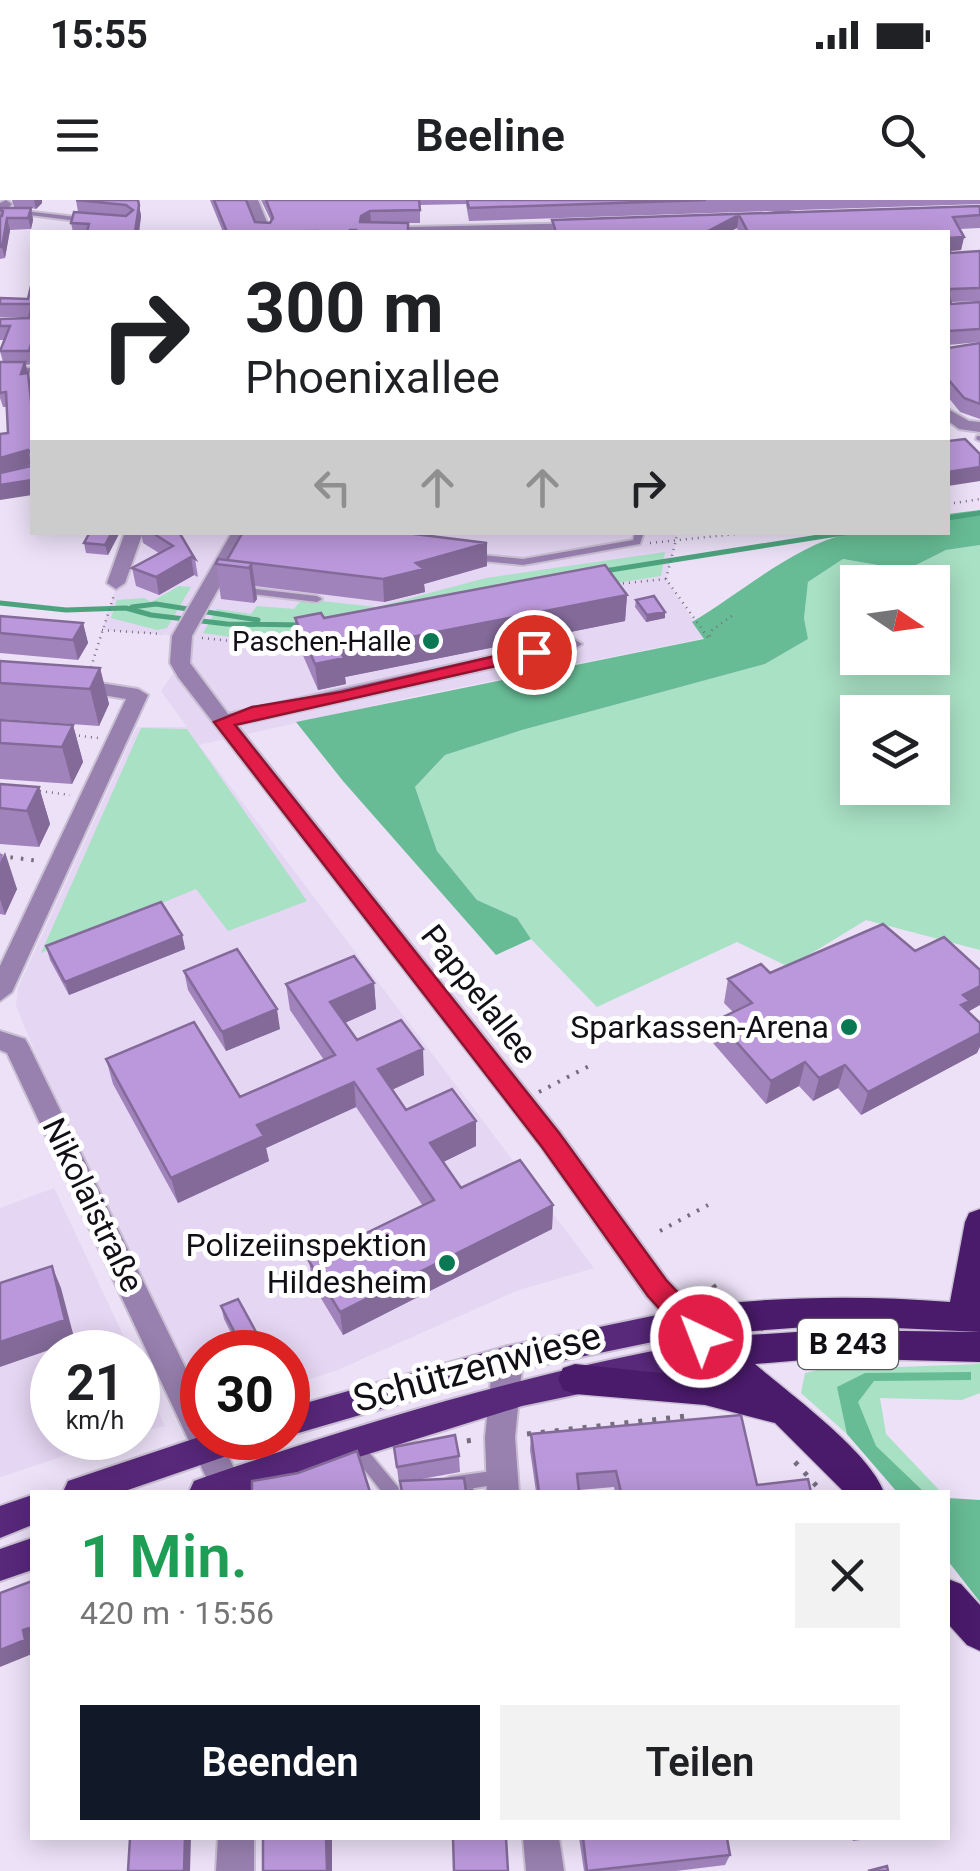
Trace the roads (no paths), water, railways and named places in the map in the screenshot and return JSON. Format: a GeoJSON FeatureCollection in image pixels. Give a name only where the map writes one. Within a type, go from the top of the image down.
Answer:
{"type":"FeatureCollection","features":[{"type":"Feature","properties":{"kind":"highway","name":"B 243"},"geometry":{"type":"LineString","coordinates":[[686,1322],[732,1315],[832,1311],[970,1317],[968,1296],[980,1222]]}},
{"type":"Feature","properties":{"kind":"highway","name":"B 243"},"geometry":{"type":"LineString","coordinates":[[717,1352],[827,1344],[980,1347]]}},
{"type":"Feature","properties":{"kind":"highway"},"geometry":{"type":"LineString","coordinates":[[717,1352],[818,1440],[864,1490]]}},
{"type":"Feature","properties":{"kind":"highway"},"geometry":{"type":"LineString","coordinates":[[575,1379],[705,1390],[781,1409]]}},
{"type":"Feature","properties":{"kind":"highway"},"geometry":{"type":"LineString","coordinates":[[950,1599],[980,1632]]}},
{"type":"Feature","properties":{"kind":"main road","name":"Schützenwiese"},"geometry":{"type":"LineString","coordinates":[[310,1416],[508,1359],[686,1322]]}},
{"type":"Feature","properties":{"kind":"main road","name":"Schützenwiese"},"geometry":{"type":"LineString","coordinates":[[220,1490],[422,1418],[575,1379],[717,1352]]}},
{"type":"Feature","properties":{"kind":"main road"},"geometry":{"type":"LineString","coordinates":[[83,1490],[180,1452]]}},
{"type":"Feature","properties":{"kind":"main road"},"geometry":{"type":"LineString","coordinates":[[0,1522],[30,1511]]}},
{"type":"Feature","properties":{"kind":"main road"},"geometry":{"type":"LineString","coordinates":[[0,1565],[30,1555]]}},
{"type":"Feature","properties":{"kind":"street"},"geometry":{"type":"LineString","coordinates":[[252,200],[264,230]]}},
{"type":"Feature","properties":{"kind":"street"},"geometry":{"type":"LineString","coordinates":[[748,230],[803,200]]}},
{"type":"Feature","properties":{"kind":"street"},"geometry":{"type":"LineString","coordinates":[[730,221],[808,218]]}},
{"type":"Feature","properties":{"kind":"street"},"geometry":{"type":"LineString","coordinates":[[439,230],[610,225]]}},
{"type":"Feature","properties":{"kind":"street"},"geometry":{"type":"LineString","coordinates":[[950,442],[972,426]]}},
{"type":"Feature","properties":{"kind":"street"},"geometry":{"type":"LineString","coordinates":[[114,592],[133,535]]}},
{"type":"Feature","properties":{"kind":"street"},"geometry":{"type":"LineString","coordinates":[[205,595],[239,535]]}},
{"type":"Feature","properties":{"kind":"street","name":"Pappelallee"},"geometry":{"type":"LineString","coordinates":[[205,595],[183,633],[180,654],[188,677],[550,1140],[686,1322],[717,1352]]}},
{"type":"Feature","properties":{"kind":"street"},"geometry":{"type":"LineString","coordinates":[[223,722],[572,644]]}},
{"type":"Feature","properties":{"kind":"street"},"geometry":{"type":"LineString","coordinates":[[0,992],[138,695],[51,682]]}},
{"type":"Feature","properties":{"kind":"street","name":"Nikolaistraße"},"geometry":{"type":"LineString","coordinates":[[0,1040],[16,1046],[180,1372]]}},
{"type":"Feature","properties":{"kind":"street"},"geometry":{"type":"LineString","coordinates":[[502,1484],[500,1438],[508,1359]]}},
{"type":"Feature","properties":{"kind":"street","name":"Nikolaistraße"},"geometry":{"type":"LineString","coordinates":[[216,1460],[220,1490]]}},
{"type":"Feature","properties":{"kind":"street"},"geometry":{"type":"LineString","coordinates":[[236,1840],[236,1871]]}},
{"type":"Feature","properties":{"kind":"street"},"geometry":{"type":"LineString","coordinates":[[541,1840],[545,1871]]}},
{"type":"Feature","properties":{"kind":"lane"},"geometry":{"type":"LineString","coordinates":[[3,210],[94,221]]}},
{"type":"Feature","properties":{"kind":"lane"},"geometry":{"type":"LineString","coordinates":[[0,371],[30,370]]}},
{"type":"Feature","properties":{"kind":"lane"},"geometry":{"type":"LineString","coordinates":[[464,556],[522,562],[639,537]]}},
{"type":"Feature","properties":{"kind":"lane"},"geometry":{"type":"LineString","coordinates":[[205,595],[317,599]]}},
{"type":"Feature","properties":{"kind":"lane"},"geometry":{"type":"LineString","coordinates":[[352,1442],[390,1490]]}},
{"type":"Feature","properties":{"kind":"lane"},"geometry":{"type":"LineString","coordinates":[[425,1489],[502,1484]]}},
{"type":"Feature","properties":{"kind":"waterway"},"geometry":{"type":"LineString","coordinates":[[950,518],[980,513]]}},
{"type":"Feature","properties":{"kind":"waterway"},"geometry":{"type":"LineString","coordinates":[[604,571],[831,535]]}},
{"type":"Feature","properties":{"kind":"waterway"},"geometry":{"type":"LineString","coordinates":[[0,603],[66,610],[126,608],[151,615],[227,624],[303,625]]}},
{"type":"Feature","properties":{"kind":"waterway"},"geometry":{"type":"LineString","coordinates":[[132,607],[156,604],[258,620]]}},
{"type":"Feature","properties":{"kind":"place","name":"Paschen-Halle"},"geometry":{"type":"Point","coordinates":[431,641]}},
{"type":"Feature","properties":{"kind":"place","name":"Sparkassen-Arena"},"geometry":{"type":"Point","coordinates":[849,1027]}},
{"type":"Feature","properties":{"kind":"place","name":"Polizeiinspektion Hildesheim"},"geometry":{"type":"Point","coordinates":[447,1263]}}]}
